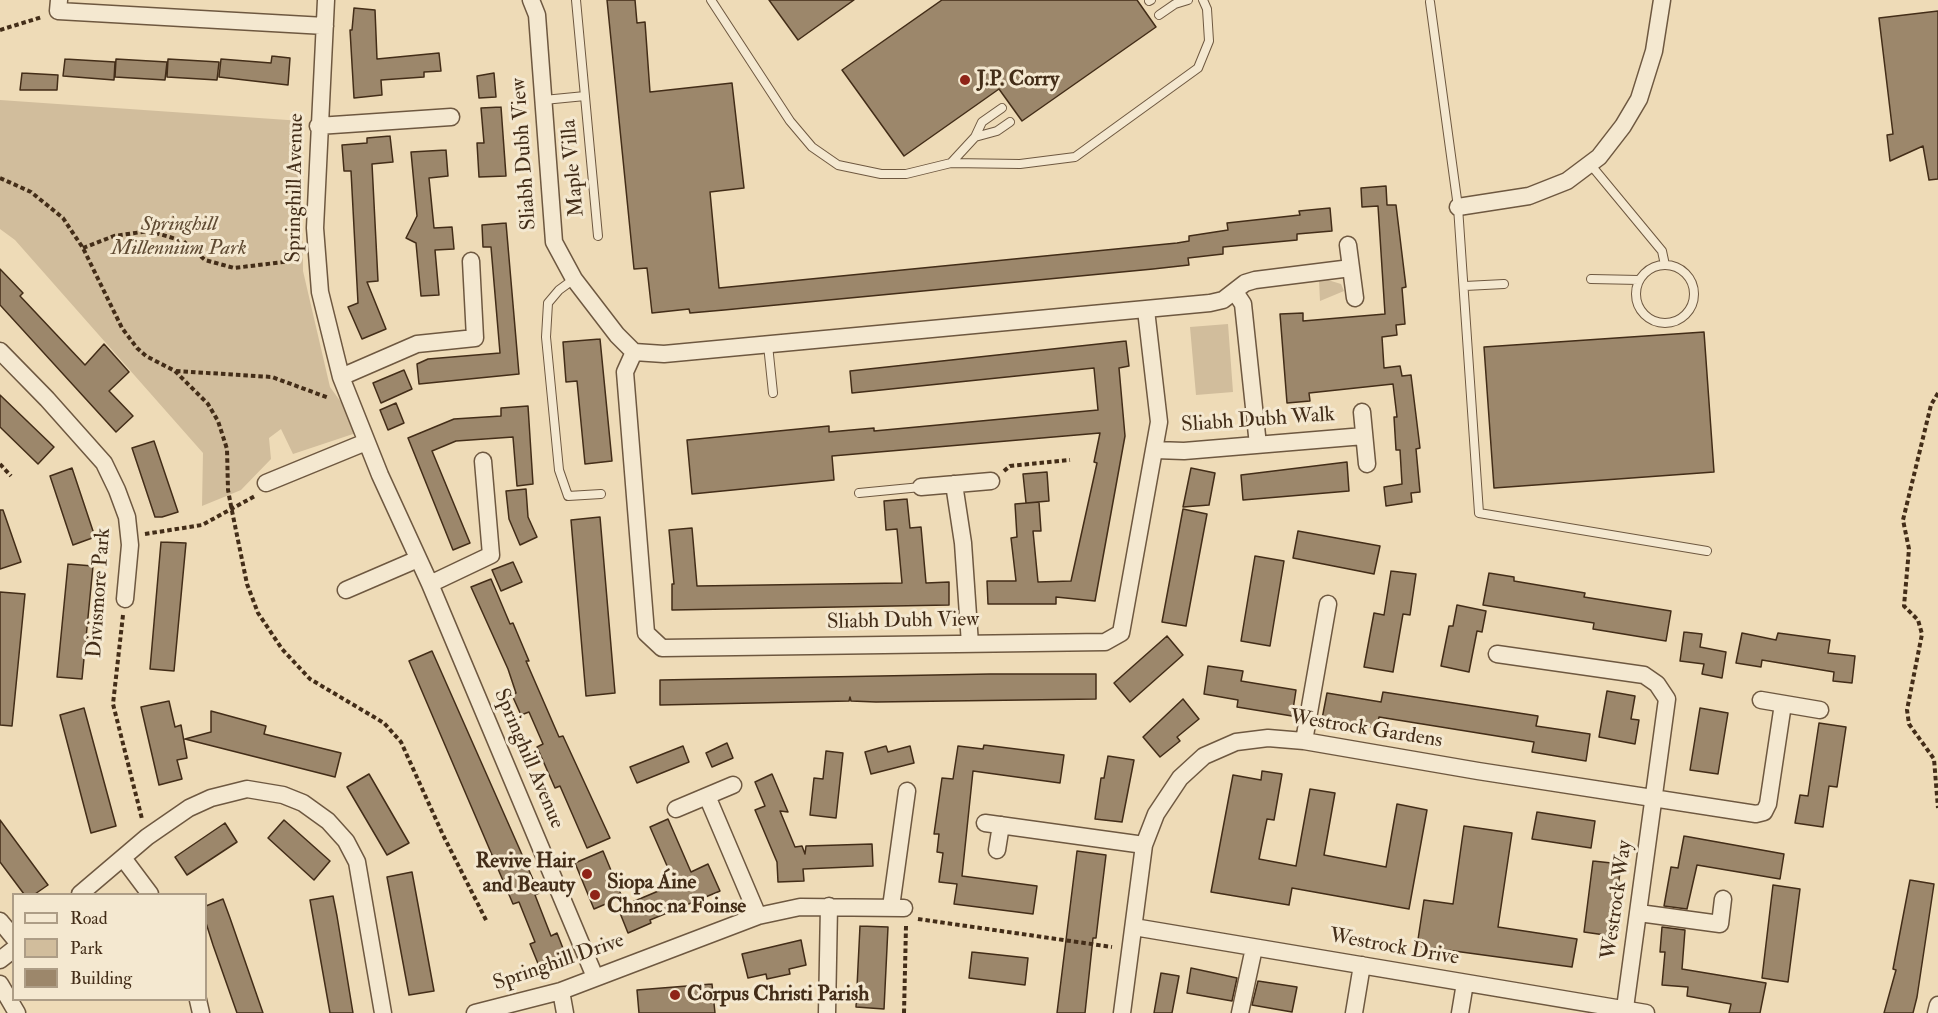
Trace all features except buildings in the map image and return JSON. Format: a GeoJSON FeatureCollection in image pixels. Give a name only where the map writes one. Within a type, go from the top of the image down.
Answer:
{"type":"FeatureCollection","features":[{"type":"Feature","properties":{"kind":"street","name":"Springhill Avenue"},"geometry":{"type":"LineString","coordinates":[[326,0],[315,186],[316,259],[320,292],[341,377],[366,442],[430,584],[596,977]]}},
{"type":"Feature","properties":{"kind":"street","name":"Sliabh Dubh View"},"geometry":{"type":"LineString","coordinates":[[531,0],[537,15],[554,242],[574,279],[617,335],[634,352],[624,372],[646,633],[662,648],[1106,642],[1121,633],[1160,422],[1146,310]]}},
{"type":"Feature","properties":{"kind":"street"},"geometry":{"type":"LineString","coordinates":[[1458,207],[1529,196],[1567,181],[1599,157],[1623,126],[1639,99],[1654,51],[1662,0]]}},
{"type":"Feature","properties":{"kind":"street"},"geometry":{"type":"LineString","coordinates":[[59,6],[325,26]]}},
{"type":"Feature","properties":{"kind":"street"},"geometry":{"type":"LineString","coordinates":[[318,126],[451,117]]}},
{"type":"Feature","properties":{"kind":"street"},"geometry":{"type":"LineString","coordinates":[[1348,245],[1355,298]]}},
{"type":"Feature","properties":{"kind":"street"},"geometry":{"type":"LineString","coordinates":[[341,377],[417,344],[475,338],[471,261]]}},
{"type":"Feature","properties":{"kind":"street"},"geometry":{"type":"LineString","coordinates":[[634,352],[664,354],[1195,305],[1223,300],[1245,283],[1255,280],[1351,268]]}},
{"type":"Feature","properties":{"kind":"street"},"geometry":{"type":"LineString","coordinates":[[1234,292],[1243,304],[1258,445]]}},
{"type":"Feature","properties":{"kind":"street","name":"Divismore Park"},"geometry":{"type":"LineString","coordinates":[[0,351],[48,399],[104,463],[127,517],[129,537],[125,599]]}},
{"type":"Feature","properties":{"kind":"street","name":"Sliabh Dubh Walk"},"geometry":{"type":"LineString","coordinates":[[1362,412],[1367,464]]}},
{"type":"Feature","properties":{"kind":"street","name":"Sliabh Dubh Walk"},"geometry":{"type":"LineString","coordinates":[[1155,450],[1184,451],[1364,436]]}},
{"type":"Feature","properties":{"kind":"street"},"geometry":{"type":"LineString","coordinates":[[266,483],[366,442]]}},
{"type":"Feature","properties":{"kind":"street"},"geometry":{"type":"LineString","coordinates":[[430,584],[491,555],[483,461]]}},
{"type":"Feature","properties":{"kind":"street"},"geometry":{"type":"LineString","coordinates":[[921,487],[991,481]]}},
{"type":"Feature","properties":{"kind":"street"},"geometry":{"type":"LineString","coordinates":[[954,484],[963,543],[970,644]]}},
{"type":"Feature","properties":{"kind":"street"},"geometry":{"type":"LineString","coordinates":[[346,590],[418,559]]}},
{"type":"Feature","properties":{"kind":"street"},"geometry":{"type":"LineString","coordinates":[[1304,741],[1328,604]]}},
{"type":"Feature","properties":{"kind":"street","name":"Westrock Way"},"geometry":{"type":"LineString","coordinates":[[1497,654],[1644,675],[1657,684],[1667,699],[1625,1008]]}},
{"type":"Feature","properties":{"kind":"street"},"geometry":{"type":"LineString","coordinates":[[1761,700],[1820,710]]}},
{"type":"Feature","properties":{"kind":"street","name":"Westrock Gardens"},"geometry":{"type":"LineString","coordinates":[[1122,1013],[1144,844],[1156,814],[1180,778],[1204,756],[1236,742],[1268,738],[1304,741],[1756,814],[1764,812],[1768,804],[1783,704]]}},
{"type":"Feature","properties":{"kind":"street"},"geometry":{"type":"LineString","coordinates":[[676,809],[733,785]]}},
{"type":"Feature","properties":{"kind":"street"},"geometry":{"type":"LineString","coordinates":[[81,893],[147,837],[189,808],[211,798],[247,789],[293,799],[328,821],[346,841],[357,862],[383,1013]]}},
{"type":"Feature","properties":{"kind":"street"},"geometry":{"type":"LineString","coordinates":[[898,907],[907,791]]}},
{"type":"Feature","properties":{"kind":"street"},"geometry":{"type":"LineString","coordinates":[[707,796],[758,916]]}},
{"type":"Feature","properties":{"kind":"street"},"geometry":{"type":"LineString","coordinates":[[997,850],[993,824],[1144,844]]}},
{"type":"Feature","properties":{"kind":"street"},"geometry":{"type":"LineString","coordinates":[[123,858],[149,893]]}},
{"type":"Feature","properties":{"kind":"street"},"geometry":{"type":"LineString","coordinates":[[1639,913],[1720,924],[1723,900]]}},
{"type":"Feature","properties":{"kind":"street"},"geometry":{"type":"LineString","coordinates":[[826,1013],[829,906]]}},
{"type":"Feature","properties":{"kind":"street","name":"Springhill Drive"},"geometry":{"type":"LineString","coordinates":[[475,1013],[561,991],[758,916],[800,907],[898,907]]}},
{"type":"Feature","properties":{"kind":"street"},"geometry":{"type":"LineString","coordinates":[[0,921],[12,936]]}},
{"type":"Feature","properties":{"kind":"street","name":"Westrock Drive"},"geometry":{"type":"LineString","coordinates":[[1134,927],[1646,1013]]}},
{"type":"Feature","properties":{"kind":"street"},"geometry":{"type":"LineString","coordinates":[[1240,1013],[1254,948]]}},
{"type":"Feature","properties":{"kind":"street"},"geometry":{"type":"LineString","coordinates":[[0,960],[12,951]]}},
{"type":"Feature","properties":{"kind":"street"},"geometry":{"type":"LineString","coordinates":[[1354,1013],[1362,964]]}},
{"type":"Feature","properties":{"kind":"street"},"geometry":{"type":"LineString","coordinates":[[1460,1013],[1465,983]]}},
{"type":"Feature","properties":{"kind":"street"},"geometry":{"type":"LineString","coordinates":[[0,984],[17,1013]]}},
{"type":"Feature","properties":{"kind":"street"},"geometry":{"type":"LineString","coordinates":[[561,991],[565,1013]]}},
{"type":"Feature","properties":{"kind":"street"},"geometry":{"type":"LineString","coordinates":[[1936,1013],[1938,1005]]}},
{"type":"Feature","properties":{"kind":"lane","name":"Maple Villa"},"geometry":{"type":"LineString","coordinates":[[576,0],[598,236]]}},
{"type":"Feature","properties":{"kind":"lane"},"geometry":{"type":"LineString","coordinates":[[711,0],[790,121],[812,147],[838,165],[880,174],[906,174],[951,163],[1020,164],[1075,157],[1198,68],[1209,41],[1208,9],[1203,0]]}},
{"type":"Feature","properties":{"kind":"lane"},"geometry":{"type":"LineString","coordinates":[[1159,15],[1175,4],[1188,0]]}},
{"type":"Feature","properties":{"kind":"lane"},"geometry":{"type":"LineString","coordinates":[[1430,2],[1458,207],[1479,513],[1707,551]]}},
{"type":"Feature","properties":{"kind":"lane","name":"Maple Villa"},"geometry":{"type":"LineString","coordinates":[[544,100],[585,96]]}},
{"type":"Feature","properties":{"kind":"lane"},"geometry":{"type":"LineString","coordinates":[[951,163],[975,137],[982,122],[1002,108]]}},
{"type":"Feature","properties":{"kind":"lane"},"geometry":{"type":"LineString","coordinates":[[975,137],[997,131],[1010,122]]}},
{"type":"Feature","properties":{"kind":"lane"},"geometry":{"type":"LineString","coordinates":[[1590,164],[1662,251],[1665,265]]}},
{"type":"Feature","properties":{"kind":"lane"},"geometry":{"type":"LineString","coordinates":[[1665,265],[1682,269],[1692,282],[1695,299],[1692,307],[1680,320],[1673,323],[1656,322],[1642,312],[1636,297],[1639,280],[1650,269],[1665,265]]}},
{"type":"Feature","properties":{"kind":"lane"},"geometry":{"type":"LineString","coordinates":[[574,279],[548,303],[546,338],[559,470],[568,496],[601,494]]}},
{"type":"Feature","properties":{"kind":"lane"},"geometry":{"type":"LineString","coordinates":[[1591,279],[1639,280]]}},
{"type":"Feature","properties":{"kind":"lane"},"geometry":{"type":"LineString","coordinates":[[1465,286],[1504,284]]}},
{"type":"Feature","properties":{"kind":"lane"},"geometry":{"type":"LineString","coordinates":[[768,345],[773,393]]}},
{"type":"Feature","properties":{"kind":"lane"},"geometry":{"type":"LineString","coordinates":[[859,493],[921,487]]}},
{"type":"Feature","properties":{"kind":"path"},"geometry":{"type":"LineString","coordinates":[[0,30],[59,6]]}},
{"type":"Feature","properties":{"kind":"path"},"geometry":{"type":"LineString","coordinates":[[0,178],[30,192],[63,218],[83,248],[122,328],[146,356],[175,371],[203,398],[218,421],[226,449],[228,490],[232,511],[247,584],[258,613],[282,649],[310,680],[384,723],[401,742],[442,835],[487,922]]}},
{"type":"Feature","properties":{"kind":"path"},"geometry":{"type":"LineString","coordinates":[[83,248],[114,236],[149,231],[183,241],[205,260],[234,268],[316,259]]}},
{"type":"Feature","properties":{"kind":"path"},"geometry":{"type":"LineString","coordinates":[[175,371],[272,377],[326,397],[351,402]]}},
{"type":"Feature","properties":{"kind":"path"},"geometry":{"type":"LineString","coordinates":[[1938,393],[1931,405],[1903,519],[1909,549],[1904,606],[1918,620],[1922,634],[1907,710],[1909,724],[1934,759],[1938,808]]}},
{"type":"Feature","properties":{"kind":"path"},"geometry":{"type":"LineString","coordinates":[[991,481],[1010,466],[1070,460]]}},
{"type":"Feature","properties":{"kind":"path"},"geometry":{"type":"LineString","coordinates":[[0,464],[11,476]]}},
{"type":"Feature","properties":{"kind":"path"},"geometry":{"type":"LineString","coordinates":[[129,537],[202,525],[232,511],[259,494],[266,483]]}},
{"type":"Feature","properties":{"kind":"path","name":"Divismore Park"},"geometry":{"type":"LineString","coordinates":[[125,599],[113,704],[147,837]]}},
{"type":"Feature","properties":{"kind":"path"},"geometry":{"type":"LineString","coordinates":[[898,907],[913,918],[1131,950]]}},
{"type":"Feature","properties":{"kind":"path"},"geometry":{"type":"LineString","coordinates":[[904,1013],[906,926]]}},
{"type":"Feature","properties":{"kind":"green space","name":"Springhill Millennium Park"},"geometry":{"type":"Polygon","coordinates":[[[0,100],[302,121],[303,271],[330,387],[362,431],[293,454],[281,429],[269,438],[271,459],[241,490],[202,506],[203,453],[15,240],[0,229],[0,100]]]}},
{"type":"Feature","properties":{"kind":"green space"},"geometry":{"type":"Polygon","coordinates":[[[1328,280],[1341,284],[1344,291],[1320,301],[1319,281],[1328,280]]]}},
{"type":"Feature","properties":{"kind":"green space"},"geometry":{"type":"Polygon","coordinates":[[[1228,324],[1233,392],[1196,395],[1190,327],[1228,324]]]}},
{"type":"Feature","properties":{"kind":"place","name":"J.P. Corry"},"geometry":{"type":"Point","coordinates":[965,80]}},
{"type":"Feature","properties":{"kind":"place","name":"Revive Hair and Beauty"},"geometry":{"type":"Point","coordinates":[587,874]}},
{"type":"Feature","properties":{"kind":"place","name":"Siopa Áine Chnoc na Foinse"},"geometry":{"type":"Point","coordinates":[595,895]}},
{"type":"Feature","properties":{"kind":"place","name":"Corpus Christi Parish"},"geometry":{"type":"Point","coordinates":[675,995]}}]}
